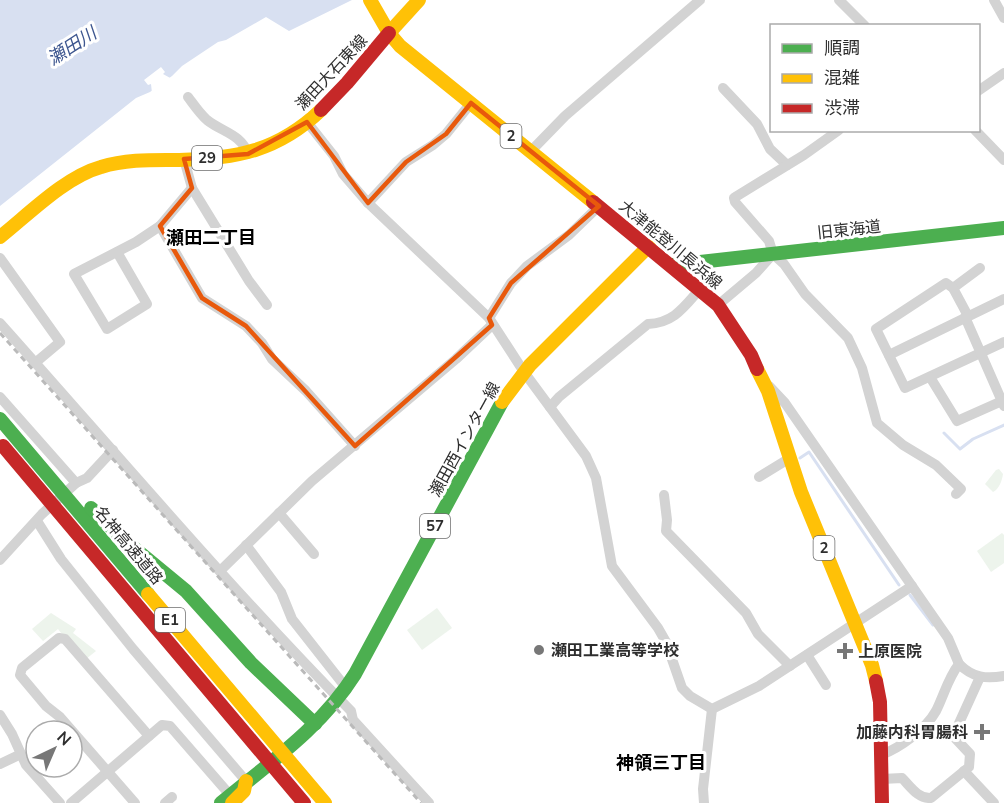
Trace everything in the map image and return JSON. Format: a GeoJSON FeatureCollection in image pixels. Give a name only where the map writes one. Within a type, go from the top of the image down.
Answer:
{"type":"FeatureCollection","features":[{"type":"Feature","properties":{"kind":"main road","name":"大津能登川長浜線"},"geometry":{"type":"LineString","coordinates":[[370,0],[389,33],[400,46],[673,265],[718,305],[752,355],[764,382],[801,492],[869,656],[877,682],[882,803]]}},
{"type":"Feature","properties":{"kind":"main road","name":"瀬田大石東線"},"geometry":{"type":"LineString","coordinates":[[0,237],[88,171],[117,163],[248,154],[276,142],[320,111],[419,0]]}},
{"type":"Feature","properties":{"kind":"main road","name":"旧東海道"},"geometry":{"type":"LineString","coordinates":[[673,265],[1004,228]]}},
{"type":"Feature","properties":{"kind":"main road","name":"瀬田西インター線"},"geometry":{"type":"LineString","coordinates":[[228,800],[244,791],[246,781],[315,724],[343,694],[509,391],[524,372],[649,246]]}},
{"type":"Feature","properties":{"kind":"main road"},"geometry":{"type":"LineString","coordinates":[[0,413],[74,493],[123,539],[186,591],[251,663],[315,724]]}},
{"type":"Feature","properties":{"kind":"main road","name":"名神高速道路"},"geometry":{"type":"LineString","coordinates":[[0,419],[74,493],[269,738],[325,803]]}},
{"type":"Feature","properties":{"kind":"main road","name":"名神高速道路"},"geometry":{"type":"LineString","coordinates":[[0,442],[214,695],[279,779],[304,803]]}},
{"type":"Feature","properties":{"kind":"main road"},"geometry":{"type":"LineString","coordinates":[[279,779],[293,803]]}},
{"type":"Feature","properties":{"kind":"street"},"geometry":{"type":"LineString","coordinates":[[531,152],[566,116],[700,0]]}},
{"type":"Feature","properties":{"kind":"street"},"geometry":{"type":"LineString","coordinates":[[839,0],[862,24]]}},
{"type":"Feature","properties":{"kind":"street"},"geometry":{"type":"LineString","coordinates":[[994,0],[1004,18]]}},
{"type":"Feature","properties":{"kind":"street"},"geometry":{"type":"LineString","coordinates":[[980,90],[1004,73]]}},
{"type":"Feature","properties":{"kind":"street"},"geometry":{"type":"LineString","coordinates":[[723,88],[757,124],[770,149],[787,165]]}},
{"type":"Feature","properties":{"kind":"street"},"geometry":{"type":"LineString","coordinates":[[188,97],[204,118],[233,135],[246,147],[248,154]]}},
{"type":"Feature","properties":{"kind":"street"},"geometry":{"type":"LineString","coordinates":[[368,203],[406,162],[446,134],[471,103]]}},
{"type":"Feature","properties":{"kind":"street"},"geometry":{"type":"LineString","coordinates":[[307,122],[334,156],[343,174],[368,203],[490,321],[524,372],[586,456],[594,470],[612,566],[662,635],[682,688],[690,696],[712,709]]}},
{"type":"Feature","properties":{"kind":"street"},"geometry":{"type":"LineString","coordinates":[[836,132],[734,198],[735,202],[769,241],[773,254],[784,264],[806,294],[848,338],[862,368],[878,423],[903,445],[942,471],[961,489],[956,494]]}},
{"type":"Feature","properties":{"kind":"street"},"geometry":{"type":"LineString","coordinates":[[977,132],[1004,160]]}},
{"type":"Feature","properties":{"kind":"street"},"geometry":{"type":"LineString","coordinates":[[184,159],[192,188],[249,281],[267,305]]}},
{"type":"Feature","properties":{"kind":"street"},"geometry":{"type":"LineString","coordinates":[[117,252],[147,304],[107,329],[74,274],[160,226],[192,188]]}},
{"type":"Feature","properties":{"kind":"street"},"geometry":{"type":"LineString","coordinates":[[220,570],[334,461],[456,358],[490,321],[511,283],[527,266],[569,235],[599,206]]}},
{"type":"Feature","properties":{"kind":"street"},"geometry":{"type":"LineString","coordinates":[[160,226],[202,298],[246,326],[262,343],[272,359],[306,391],[354,446]]}},
{"type":"Feature","properties":{"kind":"street"},"geometry":{"type":"LineString","coordinates":[[718,305],[756,273],[773,254]]}},
{"type":"Feature","properties":{"kind":"street"},"geometry":{"type":"LineString","coordinates":[[0,258],[60,342],[35,363]]}},
{"type":"Feature","properties":{"kind":"street"},"geometry":{"type":"LineString","coordinates":[[953,288],[980,268]]}},
{"type":"Feature","properties":{"kind":"street"},"geometry":{"type":"LineString","coordinates":[[930,377],[957,421],[1003,404],[1000,386],[981,353],[953,288],[946,283],[876,329],[905,388],[930,377],[981,353],[1004,342]]}},
{"type":"Feature","properties":{"kind":"street"},"geometry":{"type":"LineString","coordinates":[[550,407],[559,397],[648,324],[662,323],[676,315],[700,289]]}},
{"type":"Feature","properties":{"kind":"street"},"geometry":{"type":"LineString","coordinates":[[888,355],[1004,298]]}},
{"type":"Feature","properties":{"kind":"street"},"geometry":{"type":"LineString","coordinates":[[0,323],[220,570],[343,694]]}},
{"type":"Feature","properties":{"kind":"street"},"geometry":{"type":"LineString","coordinates":[[764,382],[785,403],[948,638],[959,664],[980,677],[1004,676]]}},
{"type":"Feature","properties":{"kind":"street"},"geometry":{"type":"LineString","coordinates":[[0,397],[74,493]]}},
{"type":"Feature","properties":{"kind":"street"},"geometry":{"type":"LineString","coordinates":[[0,560],[39,517],[74,493],[113,450]]}},
{"type":"Feature","properties":{"kind":"street"},"geometry":{"type":"LineString","coordinates":[[0,456],[36,499],[39,517],[61,559],[246,781]]}},
{"type":"Feature","properties":{"kind":"street"},"geometry":{"type":"LineString","coordinates":[[759,477],[790,458]]}},
{"type":"Feature","properties":{"kind":"street"},"geometry":{"type":"LineString","coordinates":[[664,495],[666,531],[746,613],[758,634],[790,666]]}},
{"type":"Feature","properties":{"kind":"street"},"geometry":{"type":"LineString","coordinates":[[279,513],[314,554]]}},
{"type":"Feature","properties":{"kind":"street"},"geometry":{"type":"LineString","coordinates":[[246,545],[281,592],[292,620],[343,694],[353,720],[429,803]]}},
{"type":"Feature","properties":{"kind":"street"},"geometry":{"type":"LineString","coordinates":[[712,709],[759,686],[912,586]]}},
{"type":"Feature","properties":{"kind":"street"},"geometry":{"type":"LineString","coordinates":[[135,803],[20,675],[22,668],[59,638],[65,639],[149,736]]}},
{"type":"Feature","properties":{"kind":"street"},"geometry":{"type":"LineString","coordinates":[[807,655],[826,685]]}},
{"type":"Feature","properties":{"kind":"street"},"geometry":{"type":"LineString","coordinates":[[881,755],[905,743],[934,713],[959,664]]}},
{"type":"Feature","properties":{"kind":"street"},"geometry":{"type":"LineString","coordinates":[[882,779],[902,778],[924,801],[940,799],[969,767],[970,754],[955,738],[955,732],[980,677]]}},
{"type":"Feature","properties":{"kind":"street"},"geometry":{"type":"LineString","coordinates":[[705,803],[703,789],[712,709]]}},
{"type":"Feature","properties":{"kind":"street"},"geometry":{"type":"LineString","coordinates":[[0,715],[29,770],[60,803]]}},
{"type":"Feature","properties":{"kind":"street"},"geometry":{"type":"LineString","coordinates":[[71,803],[162,725],[170,726],[211,772],[228,800]]}},
{"type":"Feature","properties":{"kind":"street"},"geometry":{"type":"LineString","coordinates":[[0,764],[21,754]]}},
{"type":"Feature","properties":{"kind":"street"},"geometry":{"type":"LineString","coordinates":[[211,772],[226,759]]}},
{"type":"Feature","properties":{"kind":"street"},"geometry":{"type":"LineString","coordinates":[[964,771],[994,803]]}},
{"type":"Feature","properties":{"kind":"highlighted area"},"geometry":{"type":"Polygon","coordinates":[[[471,103],[599,206],[511,283],[489,318],[492,325],[355,446],[246,326],[202,298],[160,226],[192,188],[184,159],[248,154],[307,122],[368,203],[406,162],[446,134],[471,103]]]}},
{"type":"Feature","properties":{"kind":"shaded area"},"geometry":{"type":"Polygon","coordinates":[[[999,469],[1003,474],[1002,479],[999,487],[993,492],[985,484],[999,469]]]}},
{"type":"Feature","properties":{"kind":"shaded area"},"geometry":{"type":"Polygon","coordinates":[[[1002,533],[1004,535],[1004,563],[991,572],[977,551],[1002,533]]]}},
{"type":"Feature","properties":{"kind":"shaded area"},"geometry":{"type":"Polygon","coordinates":[[[437,608],[452,628],[422,650],[407,630],[437,608]]]}},
{"type":"Feature","properties":{"kind":"shaded area"},"geometry":{"type":"Polygon","coordinates":[[[51,613],[76,629],[73,633],[96,651],[86,659],[73,648],[58,629],[43,641],[32,629],[51,613]]]}},
{"type":"Feature","properties":{"kind":"water","name":"瀬田川"},"geometry":{"type":"Polygon","coordinates":[[[0,0],[352,0],[289,31],[266,17],[226,40],[218,42],[182,66],[150,92],[136,98],[0,206],[0,0]]]}},
{"type":"Feature","properties":{"kind":"pier"},"geometry":{"type":"Polygon","coordinates":[[[161,67],[165,72],[163,74],[172,79],[152,93],[151,84],[148,85],[144,80],[161,67]]]}},
{"type":"Feature","properties":{"kind":"waterway"},"geometry":{"type":"LineString","coordinates":[[944,433],[960,449],[973,439],[1004,425]]}},
{"type":"Feature","properties":{"kind":"waterway"},"geometry":{"type":"LineString","coordinates":[[800,458],[809,452],[899,585]]}},
{"type":"Feature","properties":{"kind":"waterway"},"geometry":{"type":"LineString","coordinates":[[910,595],[933,625]]}},
{"type":"Feature","properties":{"kind":"railway"},"geometry":{"type":"LineString","coordinates":[[0,333],[421,803]]}},
{"type":"Feature","properties":{"kind":"traffic: fast"},"geometry":{"type":"LineString","coordinates":[[673,265],[1004,228]]}},
{"type":"Feature","properties":{"kind":"traffic: fast"},"geometry":{"type":"LineString","coordinates":[[221,803],[310,728],[355,674],[502,402]]}},
{"type":"Feature","properties":{"kind":"traffic: fast"},"geometry":{"type":"LineString","coordinates":[[0,419],[148,594]]}},
{"type":"Feature","properties":{"kind":"traffic: fast"},"geometry":{"type":"LineString","coordinates":[[91,508],[123,539],[186,591],[251,663],[315,724]]}},
{"type":"Feature","properties":{"kind":"traffic: slow"},"geometry":{"type":"LineString","coordinates":[[370,0],[389,33],[400,46],[593,202]]}},
{"type":"Feature","properties":{"kind":"traffic: slow"},"geometry":{"type":"LineString","coordinates":[[389,33],[419,0]]}},
{"type":"Feature","properties":{"kind":"traffic: slow"},"geometry":{"type":"LineString","coordinates":[[0,237],[61,187],[88,172],[101,167],[140,160],[200,159],[238,155],[272,144],[289,135],[321,110]]}},
{"type":"Feature","properties":{"kind":"traffic: slow"},"geometry":{"type":"LineString","coordinates":[[502,402],[530,365],[649,246]]}},
{"type":"Feature","properties":{"kind":"traffic: slow"},"geometry":{"type":"LineString","coordinates":[[757,369],[768,391],[801,492],[872,665],[876,681]]}},
{"type":"Feature","properties":{"kind":"traffic: slow"},"geometry":{"type":"LineString","coordinates":[[148,594],[325,803]]}},
{"type":"Feature","properties":{"kind":"traffic: slow"},"geometry":{"type":"LineString","coordinates":[[232,803],[244,791],[246,781]]}},
{"type":"Feature","properties":{"kind":"traffic: jam"},"geometry":{"type":"LineString","coordinates":[[321,110],[389,33]]}},
{"type":"Feature","properties":{"kind":"traffic: jam"},"geometry":{"type":"LineString","coordinates":[[593,202],[718,305],[751,355],[757,369]]}},
{"type":"Feature","properties":{"kind":"traffic: jam"},"geometry":{"type":"LineString","coordinates":[[3,446],[304,803]]}},
{"type":"Feature","properties":{"kind":"traffic: jam"},"geometry":{"type":"LineString","coordinates":[[876,681],[880,702],[882,803]]}},
{"type":"Feature","properties":{"kind":"place","name":"瀬田工業高等学校"},"geometry":{"type":"Point","coordinates":[539,650]}},
{"type":"Feature","properties":{"kind":"place","name":"上原医院"},"geometry":{"type":"Point","coordinates":[845,651]}},
{"type":"Feature","properties":{"kind":"place","name":"加藤内科胃腸科"},"geometry":{"type":"Point","coordinates":[982,732]}},
{"type":"Feature","properties":{"kind":"district","name":"瀬田二丁目"},"geometry":{"type":"Point","coordinates":[211,238]}},
{"type":"Feature","properties":{"kind":"district","name":"神領三丁目"},"geometry":{"type":"Point","coordinates":[661,763]}}]}
